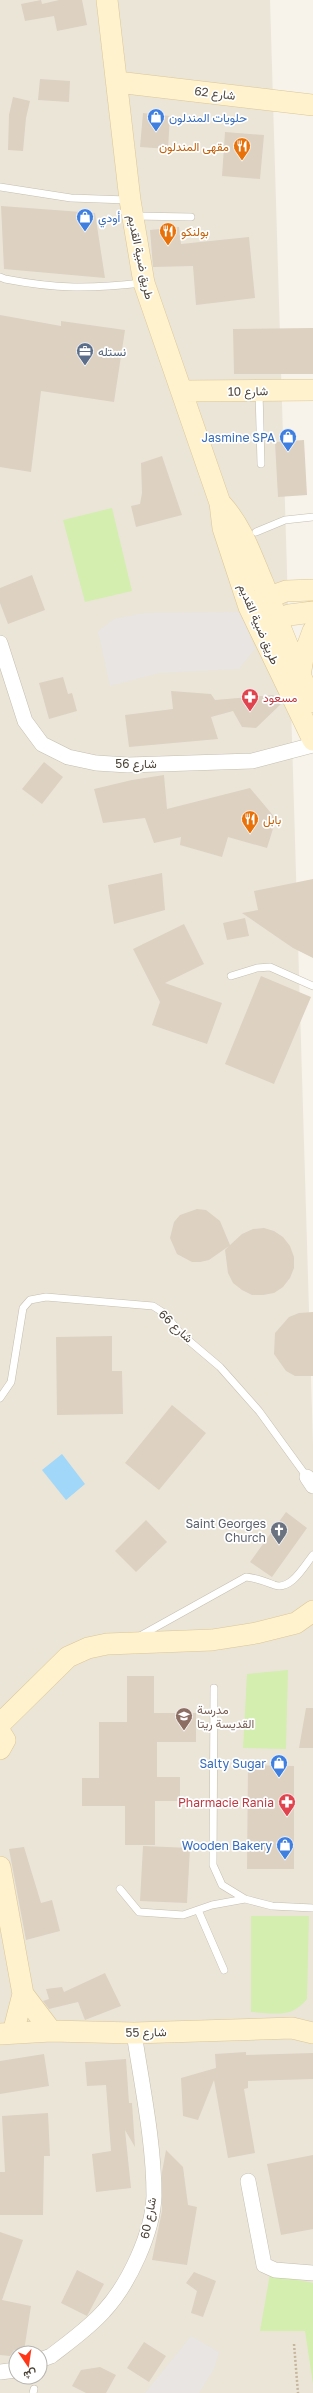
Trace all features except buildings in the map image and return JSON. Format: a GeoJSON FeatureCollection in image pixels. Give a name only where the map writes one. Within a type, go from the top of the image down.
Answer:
{"type":"FeatureCollection","features":[{"type":"Feature","properties":{"kind":"street","name":"طريق ضبية القديم"},"geometry":{"type":"LineString","coordinates":[[107,0],[131,208],[144,283],[183,392],[220,503],[223,528],[249,605],[257,625],[313,740]]}},
{"type":"Feature","properties":{"kind":"street","name":"شارع 62"},"geometry":{"type":"LineString","coordinates":[[117,82],[313,105]]}},
{"type":"Feature","properties":{"kind":"street","name":"شارع 10"},"geometry":{"type":"LineString","coordinates":[[183,392],[313,390]]}},
{"type":"Feature","properties":{"kind":"street","name":"طريق ضبية القديم"},"geometry":{"type":"LineString","coordinates":[[220,503],[238,526],[300,676],[313,702]]}},
{"type":"Feature","properties":{"kind":"street"},"geometry":{"type":"LineString","coordinates":[[249,605],[286,591],[313,590]]}},
{"type":"Feature","properties":{"kind":"street"},"geometry":{"type":"LineString","coordinates":[[257,625],[289,614],[313,612]]}},
{"type":"Feature","properties":{"kind":"street"},"geometry":{"type":"LineString","coordinates":[[300,676],[303,658],[313,631]]}},
{"type":"Feature","properties":{"kind":"street","name":"شارع 56"},"geometry":{"type":"LineString","coordinates":[[0,643],[6,681],[25,721],[42,744],[68,757],[96,763],[128,765],[252,761],[313,745]]}},
{"type":"Feature","properties":{"kind":"street"},"geometry":{"type":"LineString","coordinates":[[1,1735],[17,1706],[68,1657],[88,1648],[107,1644],[212,1640],[256,1633],[296,1623],[313,1611]]}},
{"type":"Feature","properties":{"kind":"street"},"geometry":{"type":"LineString","coordinates":[[0,1867],[5,1924],[23,1994],[51,2031]]}},
{"type":"Feature","properties":{"kind":"street"},"geometry":{"type":"LineString","coordinates":[[7,2034],[23,1994]]}},
{"type":"Feature","properties":{"kind":"street","name":"شارع 55"},"geometry":{"type":"LineString","coordinates":[[292,2028],[313,2018]]}},
{"type":"Feature","properties":{"kind":"street","name":"شارع 55"},"geometry":{"type":"LineString","coordinates":[[7,2034],[51,2031],[134,2033],[292,2028],[313,2033]]}},
{"type":"Feature","properties":{"kind":"street","name":"شارع 60"},"geometry":{"type":"LineString","coordinates":[[48,2357],[105,2311],[130,2273],[149,2224],[154,2196],[134,2033]]}},
{"type":"Feature","properties":{"kind":"street"},"geometry":{"type":"LineString","coordinates":[[248,2181],[264,2265],[270,2269],[313,2273]]}},
{"type":"Feature","properties":{"kind":"lane"},"geometry":{"type":"LineString","coordinates":[[0,187],[191,217]]}},
{"type":"Feature","properties":{"kind":"lane"},"geometry":{"type":"LineString","coordinates":[[0,277],[5,280],[47,287],[93,289],[144,283]]}},
{"type":"Feature","properties":{"kind":"lane"},"geometry":{"type":"LineString","coordinates":[[259,391],[260,464]]}},
{"type":"Feature","properties":{"kind":"lane"},"geometry":{"type":"LineString","coordinates":[[256,532],[285,520],[313,517]]}},
{"type":"Feature","properties":{"kind":"lane"},"geometry":{"type":"LineString","coordinates":[[231,976],[257,968],[270,967],[313,986]]}},
{"type":"Feature","properties":{"kind":"lane","name":"شارع 66"},"geometry":{"type":"LineString","coordinates":[[0,1398],[10,1382],[20,1315],[25,1304],[30,1300],[42,1296],[153,1306],[164,1313],[181,1334],[201,1348],[225,1373],[259,1411],[310,1481]]}},
{"type":"Feature","properties":{"kind":"lane"},"geometry":{"type":"LineString","coordinates":[[125,1644],[246,1577],[259,1579],[275,1586],[286,1585],[291,1582],[313,1555]]}},
{"type":"Feature","properties":{"kind":"lane"},"geometry":{"type":"LineString","coordinates":[[214,1688],[213,1865],[222,1885],[245,1899],[272,1906],[313,1908]]}},
{"type":"Feature","properties":{"kind":"lane"},"geometry":{"type":"LineString","coordinates":[[120,1889],[139,1912],[183,1915],[245,1899]]}},
{"type":"Feature","properties":{"kind":"lane"},"geometry":{"type":"LineString","coordinates":[[198,1910],[224,1970]]}},
{"type":"Feature","properties":{"kind":"path"},"geometry":{"type":"LineString","coordinates":[[294,2344],[298,2393]]}},
{"type":"Feature","properties":{"kind":"shaded area"},"geometry":{"type":"Polygon","coordinates":[[[0,0],[270,0],[313,1445],[313,2393],[0,2393],[0,0]]]}},
{"type":"Feature","properties":{"kind":"shaded area"},"geometry":{"type":"Polygon","coordinates":[[[241,612],[255,649],[239,669],[159,673],[110,686],[98,631],[114,619],[144,613],[241,612]]]}},
{"type":"Feature","properties":{"kind":"shaded area"},"geometry":{"type":"Polygon","coordinates":[[[191,2336],[219,2352],[214,2369],[199,2393],[145,2393],[191,2336]]]}},
{"type":"Feature","properties":{"kind":"green space"},"geometry":{"type":"Polygon","coordinates":[[[112,508],[132,591],[85,602],[63,520],[112,508]]]}},
{"type":"Feature","properties":{"kind":"green space"},"geometry":{"type":"Polygon","coordinates":[[[288,1670],[286,1749],[243,1748],[247,1674],[288,1670]]]}},
{"type":"Feature","properties":{"kind":"green space"},"geometry":{"type":"Polygon","coordinates":[[[251,1916],[309,1916],[307,1999],[295,2010],[275,2014],[251,2012],[251,1916]]]}},
{"type":"Feature","properties":{"kind":"green space"},"geometry":{"type":"Polygon","coordinates":[[[270,2274],[313,2283],[313,2384],[305,2331],[260,2331],[270,2274]]]}},
{"type":"Feature","properties":{"kind":"water"},"geometry":{"type":"Polygon","coordinates":[[[62,1454],[85,1484],[66,1500],[42,1470],[62,1454]]]}},
{"type":"Feature","properties":{"kind":"place","name":"حلويات المندلون"},"geometry":{"type":"Point","coordinates":[156,132]}},
{"type":"Feature","properties":{"kind":"place","name":"مقهى المندلون"},"geometry":{"type":"Point","coordinates":[242,161]}},
{"type":"Feature","properties":{"kind":"place","name":"أودي"},"geometry":{"type":"Point","coordinates":[85,232]}},
{"type":"Feature","properties":{"kind":"place","name":"بولنكو"},"geometry":{"type":"Point","coordinates":[168,246]}},
{"type":"Feature","properties":{"kind":"place","name":"نستله"},"geometry":{"type":"Point","coordinates":[85,366]}},
{"type":"Feature","properties":{"kind":"place","name":"Jasmine SPA"},"geometry":{"type":"Point","coordinates":[288,452]}},
{"type":"Feature","properties":{"kind":"place","name":"مسعود"},"geometry":{"type":"Point","coordinates":[250,712]}},
{"type":"Feature","properties":{"kind":"place","name":"بابل"},"geometry":{"type":"Point","coordinates":[250,834]}},
{"type":"Feature","properties":{"kind":"place","name":"Saint Georges Church"},"geometry":{"type":"Point","coordinates":[279,1545]}},
{"type":"Feature","properties":{"kind":"place","name":"مدرسة القديسة ريتا"},"geometry":{"type":"Point","coordinates":[184,1731]}},
{"type":"Feature","properties":{"kind":"place","name":"Salty Sugar"},"geometry":{"type":"Point","coordinates":[279,1778]}},
{"type":"Feature","properties":{"kind":"place","name":"Pharmacie Rania"},"geometry":{"type":"Point","coordinates":[287,1817]}},
{"type":"Feature","properties":{"kind":"place","name":"Wooden Bakery"},"geometry":{"type":"Point","coordinates":[285,1860]}}]}
